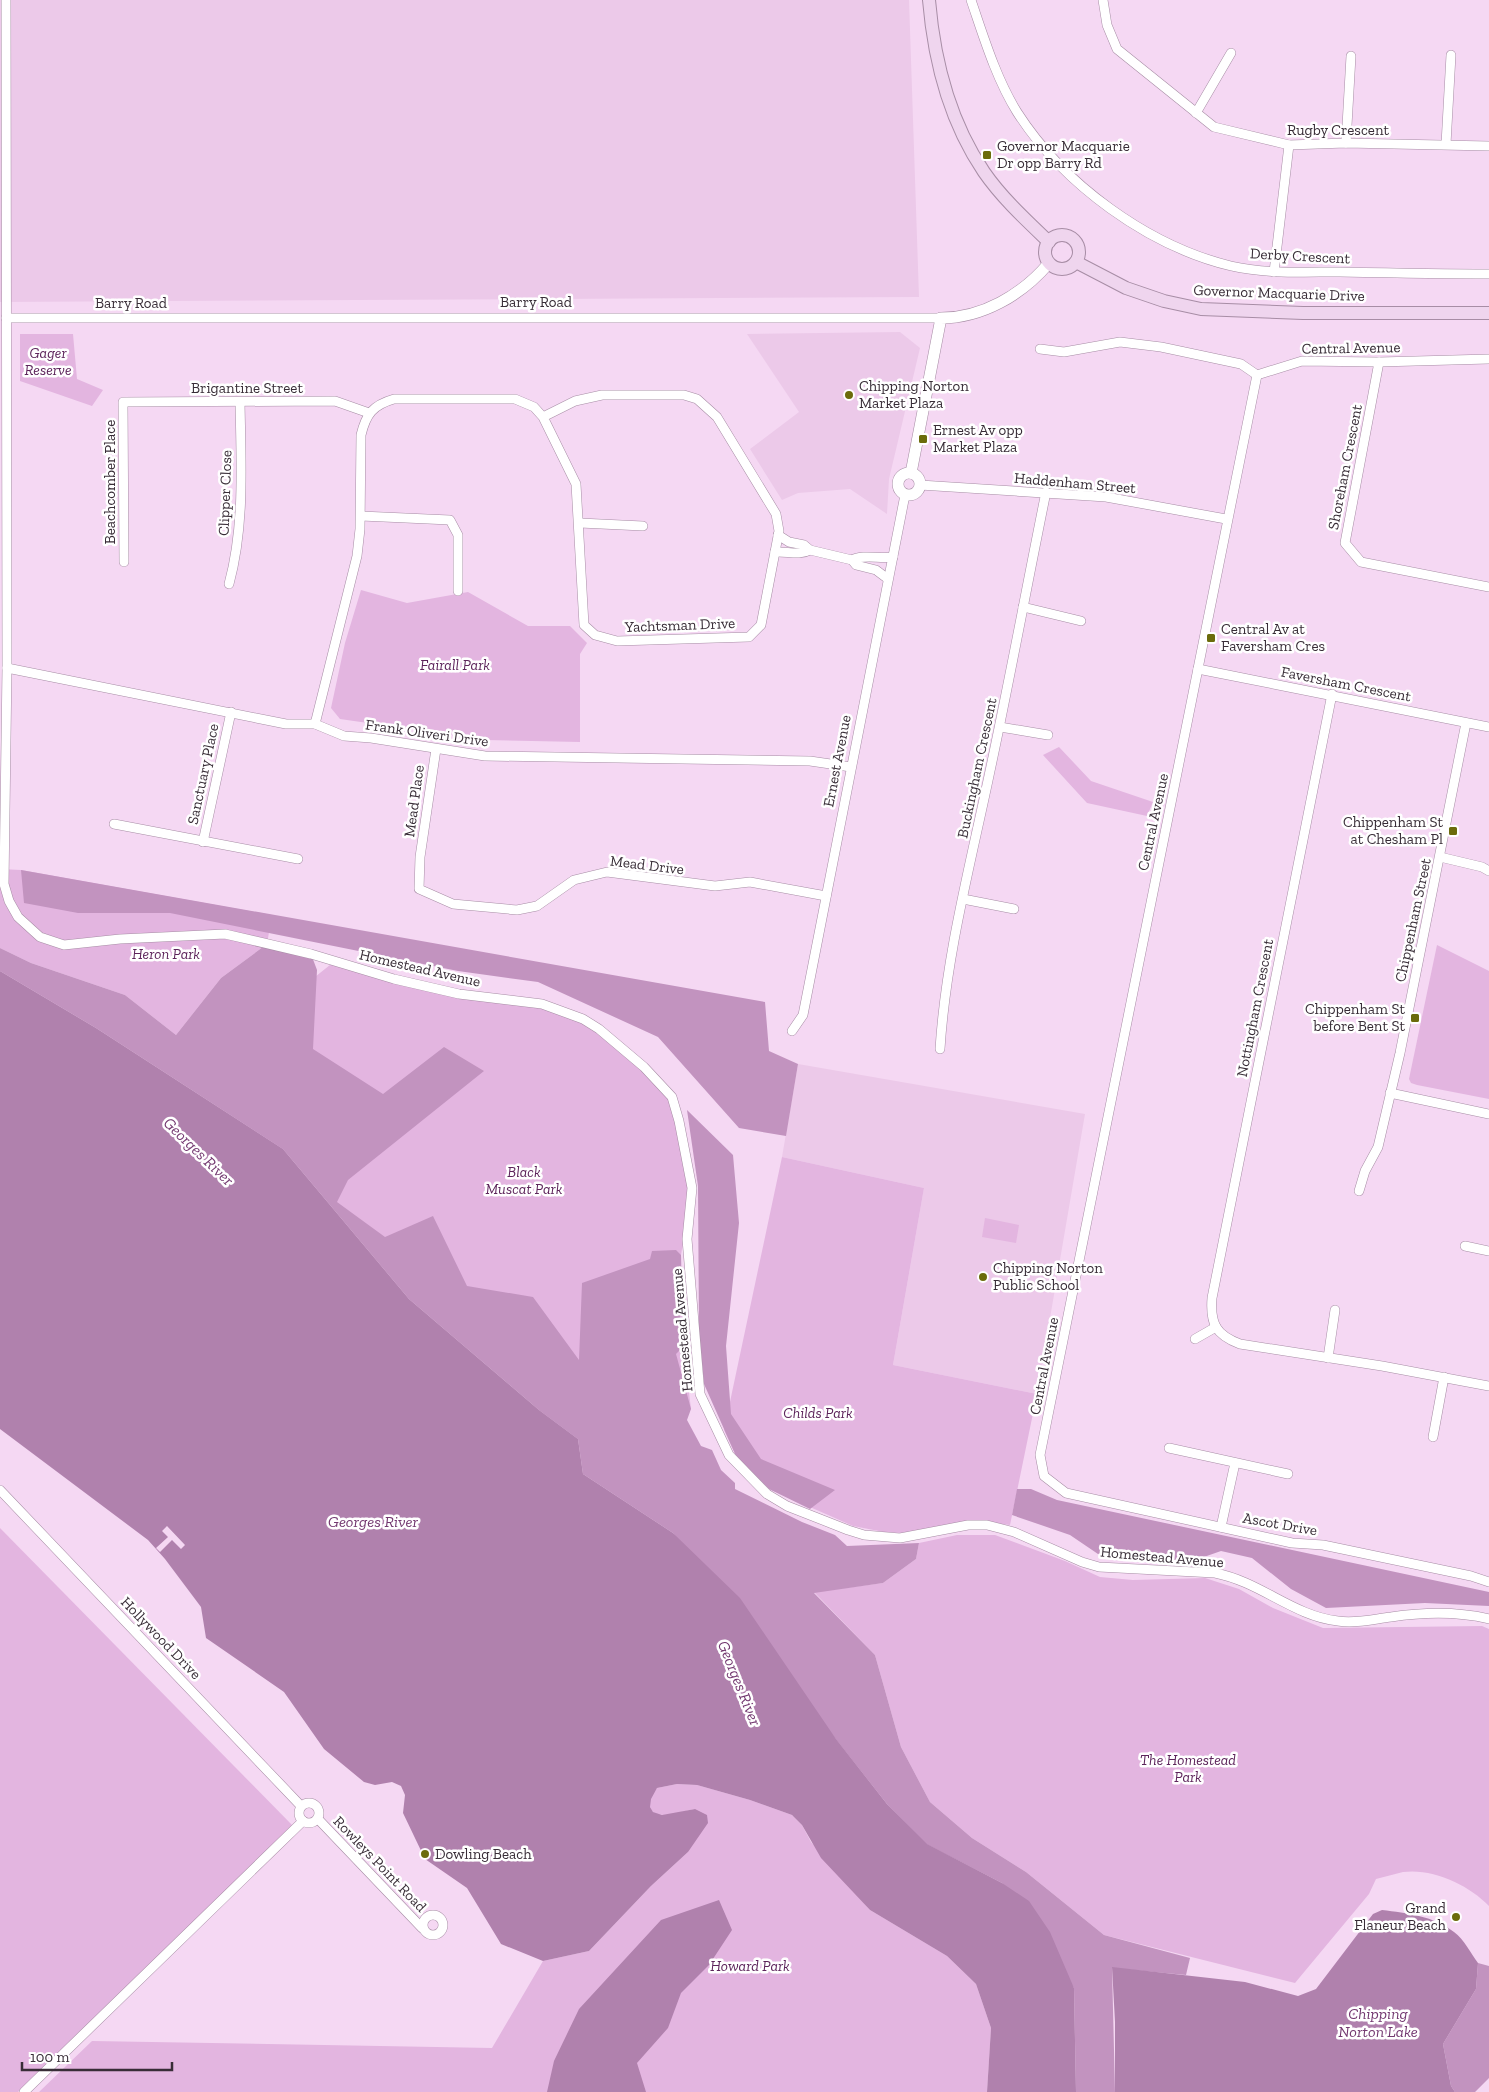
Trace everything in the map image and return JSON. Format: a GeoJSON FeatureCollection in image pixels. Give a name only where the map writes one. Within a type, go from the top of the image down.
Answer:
{"type":"FeatureCollection","features":[{"type":"Feature","properties":{"kind":"main road"},"geometry":{"type":"LineString","coordinates":[[929,0],[943,79],[955,116],[968,145],[994,184],[1049,242]]}},
{"type":"Feature","properties":{"kind":"main road"},"geometry":{"type":"LineString","coordinates":[[1064,235],[1075,240],[1079,251],[1076,262],[1063,269],[1049,263],[1045,252],[1049,242],[1053,238],[1064,235]]}},
{"type":"Feature","properties":{"kind":"main road","name":"Governor Macquarie Drive"},"geometry":{"type":"LineString","coordinates":[[1076,262],[1126,288],[1164,301],[1201,309],[1303,313],[1489,313]]}},
{"type":"Feature","properties":{"kind":"street"},"geometry":{"type":"LineString","coordinates":[[6,0],[7,668]]}},
{"type":"Feature","properties":{"kind":"street","name":"Derby Crescent"},"geometry":{"type":"LineString","coordinates":[[972,0],[990,53],[1017,111],[1031,132],[1069,174],[1113,211],[1136,226],[1163,240],[1212,260],[1232,266],[1274,272],[1489,274]]}},
{"type":"Feature","properties":{"kind":"street","name":"Rugby Crescent"},"geometry":{"type":"LineString","coordinates":[[1103,0],[1108,25],[1118,49],[1214,127],[1288,145],[1346,143],[1489,146]]}},
{"type":"Feature","properties":{"kind":"street"},"geometry":{"type":"LineString","coordinates":[[1196,113],[1231,53]]}},
{"type":"Feature","properties":{"kind":"street"},"geometry":{"type":"LineString","coordinates":[[1446,144],[1451,55]]}},
{"type":"Feature","properties":{"kind":"street"},"geometry":{"type":"LineString","coordinates":[[1346,143],[1351,56]]}},
{"type":"Feature","properties":{"kind":"street"},"geometry":{"type":"LineString","coordinates":[[1274,272],[1288,145]]}},
{"type":"Feature","properties":{"kind":"street","name":"Barry Road"},"geometry":{"type":"LineString","coordinates":[[6,318],[941,318],[969,315],[999,303],[1024,288],[1049,263]]}},
{"type":"Feature","properties":{"kind":"street"},"geometry":{"type":"LineString","coordinates":[[911,473],[941,318]]}},
{"type":"Feature","properties":{"kind":"street"},"geometry":{"type":"LineString","coordinates":[[1040,349],[1064,352],[1120,342],[1161,346],[1242,364],[1257,375]]}},
{"type":"Feature","properties":{"kind":"street","name":"Central Avenue"},"geometry":{"type":"LineString","coordinates":[[1066,1493],[1044,1476],[1040,1455],[1198,669],[1226,518],[1257,375],[1302,361],[1379,362],[1489,359]]}},
{"type":"Feature","properties":{"kind":"street","name":"Shoreham Crescent"},"geometry":{"type":"LineString","coordinates":[[1379,362],[1345,543],[1361,562],[1489,587]]}},
{"type":"Feature","properties":{"kind":"street","name":"Yachtsman Drive"},"geometry":{"type":"LineString","coordinates":[[369,412],[379,403],[394,399],[515,399],[534,408],[543,417],[576,484],[580,523],[584,625],[595,635],[617,641],[749,637],[760,625],[778,535],[776,514],[717,417],[708,407],[697,399],[684,395],[602,395],[575,401],[543,417]]}},
{"type":"Feature","properties":{"kind":"street","name":"Brigantine Street"},"geometry":{"type":"LineString","coordinates":[[123,402],[335,401],[369,412]]}},
{"type":"Feature","properties":{"kind":"street","name":"Beachcomber Place"},"geometry":{"type":"LineString","coordinates":[[123,402],[124,562]]}},
{"type":"Feature","properties":{"kind":"street","name":"Clipper Close"},"geometry":{"type":"LineString","coordinates":[[229,584],[235,562],[241,490],[240,402]]}},
{"type":"Feature","properties":{"kind":"street"},"geometry":{"type":"LineString","coordinates":[[315,724],[358,556],[361,516],[361,435],[369,412]]}},
{"type":"Feature","properties":{"kind":"street"},"geometry":{"type":"LineString","coordinates":[[911,473],[917,476],[920,485],[915,494],[905,495],[900,490],[898,483],[904,474],[911,473]]}},
{"type":"Feature","properties":{"kind":"street","name":"Haddenham Street"},"geometry":{"type":"LineString","coordinates":[[920,485],[1046,492],[1124,499],[1226,518]]}},
{"type":"Feature","properties":{"kind":"street","name":"Buckingham Crescent"},"geometry":{"type":"LineString","coordinates":[[940,1049],[942,1012],[963,899],[1000,727],[1046,492]]}},
{"type":"Feature","properties":{"kind":"street","name":"Ernest Avenue"},"geometry":{"type":"LineString","coordinates":[[792,1031],[802,1015],[905,495]]}},
{"type":"Feature","properties":{"kind":"street"},"geometry":{"type":"LineString","coordinates":[[361,516],[450,520],[458,535],[458,591]]}},
{"type":"Feature","properties":{"kind":"street"},"geometry":{"type":"LineString","coordinates":[[580,523],[643,526]]}},
{"type":"Feature","properties":{"kind":"street"},"geometry":{"type":"LineString","coordinates":[[778,535],[789,542],[804,544],[810,550],[852,560],[856,566],[876,570],[888,579]]}},
{"type":"Feature","properties":{"kind":"street"},"geometry":{"type":"LineString","coordinates":[[775,552],[786,551],[802,554],[810,550]]}},
{"type":"Feature","properties":{"kind":"street"},"geometry":{"type":"LineString","coordinates":[[852,560],[858,556],[878,559],[893,557]]}},
{"type":"Feature","properties":{"kind":"street"},"geometry":{"type":"LineString","coordinates":[[1023,607],[1081,621]]}},
{"type":"Feature","properties":{"kind":"street","name":"Frank Oliveri Drive"},"geometry":{"type":"LineString","coordinates":[[7,668],[286,724],[315,724],[344,736],[371,738],[485,756],[810,761],[851,767]]}},
{"type":"Feature","properties":{"kind":"street","name":"Homestead Avenue"},"geometry":{"type":"LineString","coordinates":[[7,668],[4,884],[9,901],[18,917],[40,937],[64,945],[120,939],[225,934],[311,954],[394,979],[458,994],[542,1004],[583,1019],[599,1028],[644,1067],[672,1097],[679,1121],[692,1188],[687,1239],[700,1394],[728,1455],[766,1494],[787,1506],[864,1535],[900,1538],[968,1525],[987,1525],[1014,1532],[1082,1562],[1100,1567],[1215,1573],[1232,1576],[1248,1582],[1302,1612],[1330,1620],[1359,1621],[1428,1612],[1471,1615],[1489,1619]]}},
{"type":"Feature","properties":{"kind":"street","name":"Faversham Crescent"},"geometry":{"type":"LineString","coordinates":[[1198,669],[1332,694],[1489,727]]}},
{"type":"Feature","properties":{"kind":"street","name":"Nottingham Crescent"},"geometry":{"type":"LineString","coordinates":[[1216,1327],[1212,1320],[1212,1298],[1332,694]]}},
{"type":"Feature","properties":{"kind":"street","name":"Sanctuary Place"},"geometry":{"type":"LineString","coordinates":[[203,842],[231,712]]}},
{"type":"Feature","properties":{"kind":"street","name":"Chippenham Street"},"geometry":{"type":"LineString","coordinates":[[1359,1191],[1365,1171],[1378,1147],[1400,1053],[1466,722]]}},
{"type":"Feature","properties":{"kind":"street"},"geometry":{"type":"LineString","coordinates":[[1000,727],[1048,735]]}},
{"type":"Feature","properties":{"kind":"street","name":"Mead Place"},"geometry":{"type":"LineString","coordinates":[[420,857],[436,749]]}},
{"type":"Feature","properties":{"kind":"street","name":"Sanctuary Place"},"geometry":{"type":"LineString","coordinates":[[114,824],[298,859]]}},
{"type":"Feature","properties":{"kind":"street","name":"Mead Drive"},"geometry":{"type":"LineString","coordinates":[[420,857],[418,889],[453,904],[517,910],[537,906],[574,880],[607,872],[715,886],[750,882],[826,896]]}},
{"type":"Feature","properties":{"kind":"street"},"geometry":{"type":"LineString","coordinates":[[1440,857],[1489,871]]}},
{"type":"Feature","properties":{"kind":"street"},"geometry":{"type":"LineString","coordinates":[[963,899],[1014,909]]}},
{"type":"Feature","properties":{"kind":"street"},"geometry":{"type":"LineString","coordinates":[[1390,1093],[1489,1114]]}},
{"type":"Feature","properties":{"kind":"street"},"geometry":{"type":"LineString","coordinates":[[1465,1246],[1489,1251]]}},
{"type":"Feature","properties":{"kind":"street"},"geometry":{"type":"LineString","coordinates":[[1328,1358],[1335,1310]]}},
{"type":"Feature","properties":{"kind":"street"},"geometry":{"type":"LineString","coordinates":[[1194,1339],[1216,1327],[1221,1335],[1240,1344],[1489,1386]]}},
{"type":"Feature","properties":{"kind":"street"},"geometry":{"type":"LineString","coordinates":[[1433,1436],[1444,1378]]}},
{"type":"Feature","properties":{"kind":"street"},"geometry":{"type":"LineString","coordinates":[[1169,1448],[1288,1474]]}},
{"type":"Feature","properties":{"kind":"street"},"geometry":{"type":"LineString","coordinates":[[1221,1527],[1235,1463]]}},
{"type":"Feature","properties":{"kind":"street","name":"Hollywood Drive"},"geometry":{"type":"LineString","coordinates":[[0,1490],[302,1806]]}},
{"type":"Feature","properties":{"kind":"street","name":"Ascot Drive"},"geometry":{"type":"LineString","coordinates":[[1066,1493],[1292,1543],[1332,1547],[1471,1576],[1489,1582]]}},
{"type":"Feature","properties":{"kind":"street"},"geometry":{"type":"LineString","coordinates":[[311,1802],[317,1806],[320,1812],[318,1819],[312,1823],[303,1821],[299,1815],[302,1806],[311,1802]]}},
{"type":"Feature","properties":{"kind":"street","name":"Rowleys Point Road"},"geometry":{"type":"LineString","coordinates":[[318,1819],[422,1928]]}},
{"type":"Feature","properties":{"kind":"street"},"geometry":{"type":"LineString","coordinates":[[24,2092],[303,1821]]}},
{"type":"Feature","properties":{"kind":"shaded area"},"geometry":{"type":"Polygon","coordinates":[[[0,0],[909,0],[919,297],[0,302],[0,0]]]}},
{"type":"Feature","properties":{"kind":"shaded area"},"geometry":{"type":"Polygon","coordinates":[[[900,332],[920,348],[889,479],[887,514],[850,489],[798,493],[782,500],[750,449],[799,412],[747,334],[900,332]]]}},
{"type":"Feature","properties":{"kind":"shaded area"},"geometry":{"type":"Polygon","coordinates":[[[21,870],[765,1002],[769,1051],[798,1064],[786,1136],[739,1128],[658,1037],[538,982],[458,971],[170,913],[78,913],[24,903],[21,870]]]}},
{"type":"Feature","properties":{"kind":"shaded area"},"geometry":{"type":"Polygon","coordinates":[[[267,944],[311,954],[317,970],[313,1049],[383,1094],[444,1047],[484,1071],[348,1180],[337,1202],[385,1237],[433,1216],[467,1286],[533,1297],[579,1360],[582,1283],[650,1259],[652,1251],[676,1250],[681,1255],[682,1306],[679,1324],[683,1328],[683,1339],[679,1340],[680,1350],[676,1354],[691,1409],[687,1420],[701,1446],[712,1450],[721,1470],[735,1483],[735,1489],[802,1522],[835,1535],[847,1546],[919,1543],[916,1559],[883,1583],[814,1593],[875,1655],[901,1747],[930,1802],[972,1838],[1026,1872],[1104,1935],[1190,1958],[1186,1975],[1112,1968],[1115,2092],[1076,2092],[1074,1988],[1002,1883],[926,1844],[887,1804],[673,1533],[583,1474],[578,1439],[539,1410],[409,1299],[283,1149],[96,1028],[0,971],[0,948],[31,963],[125,995],[176,1035],[221,978],[267,944]]]}},
{"type":"Feature","properties":{"kind":"shaded area","name":"Chipping Norton Public School"},"geometry":{"type":"Polygon","coordinates":[[[798,1064],[1085,1114],[1037,1394],[893,1365],[924,1188],[782,1157],[798,1064]]]}},
{"type":"Feature","properties":{"kind":"shaded area"},"geometry":{"type":"Polygon","coordinates":[[[687,1110],[733,1155],[739,1223],[726,1346],[731,1414],[761,1459],[835,1490],[810,1509],[769,1489],[736,1456],[704,1384],[699,1331],[698,1186],[687,1110]]]}},
{"type":"Feature","properties":{"kind":"shaded area"},"geometry":{"type":"Polygon","coordinates":[[[1017,1489],[1031,1489],[1057,1500],[1489,1592],[1489,1606],[1425,1603],[1326,1608],[1291,1589],[1252,1558],[1221,1551],[1201,1558],[1153,1562],[1098,1554],[1070,1535],[1012,1515],[1017,1489]]]}},
{"type":"Feature","properties":{"kind":"shaded area"},"geometry":{"type":"Polygon","coordinates":[[[1478,1963],[1489,1966],[1489,2078],[1475,2092],[1455,2092],[1451,2086],[1443,2044],[1476,1989],[1478,1963]]]}},
{"type":"Feature","properties":{"kind":"green space","name":"Gager Reserve"},"geometry":{"type":"Polygon","coordinates":[[[20,334],[73,334],[77,379],[103,390],[92,406],[20,381],[20,334]]]}},
{"type":"Feature","properties":{"kind":"green space","name":"Fairall Park"},"geometry":{"type":"Polygon","coordinates":[[[361,590],[407,603],[468,592],[528,626],[570,626],[587,643],[580,654],[580,742],[486,740],[340,719],[331,708],[345,643],[361,590]]]}},
{"type":"Feature","properties":{"kind":"green space"},"geometry":{"type":"Polygon","coordinates":[[[1059,747],[1091,781],[1153,802],[1147,816],[1087,803],[1043,755],[1059,747]]]}},
{"type":"Feature","properties":{"kind":"green space","name":"Heron Park"},"geometry":{"type":"Polygon","coordinates":[[[0,869],[21,870],[272,915],[267,944],[221,978],[176,1035],[125,995],[31,963],[0,948],[0,869]]]}},
{"type":"Feature","properties":{"kind":"green space"},"geometry":{"type":"Polygon","coordinates":[[[1437,945],[1489,971],[1489,1099],[1417,1085],[1411,1083],[1409,1079],[1437,945]]]}},
{"type":"Feature","properties":{"kind":"green space","name":"Black Muscat Park"},"geometry":{"type":"Polygon","coordinates":[[[335,961],[394,979],[542,1004],[583,1019],[672,1097],[692,1188],[681,1255],[683,1343],[691,1409],[578,1439],[539,1410],[283,1149],[182,1083],[335,961]]]}},
{"type":"Feature","properties":{"kind":"green space","name":"Childs Park"},"geometry":{"type":"Polygon","coordinates":[[[782,1157],[924,1188],[893,1365],[1037,1394],[1010,1525],[972,1520],[905,1533],[884,1532],[853,1526],[769,1489],[736,1456],[724,1430],[782,1157]]]}},
{"type":"Feature","properties":{"kind":"green space"},"geometry":{"type":"Polygon","coordinates":[[[985,1218],[1019,1225],[1016,1243],[982,1237],[985,1218]]]}},
{"type":"Feature","properties":{"kind":"green space"},"geometry":{"type":"Polygon","coordinates":[[[0,1528],[294,1827],[18,2092],[0,2092],[0,1528]]]}},
{"type":"Feature","properties":{"kind":"green space","name":"The Homestead Park"},"geometry":{"type":"Polygon","coordinates":[[[957,1535],[995,1535],[1065,1561],[1100,1577],[1133,1580],[1205,1578],[1239,1589],[1273,1608],[1323,1628],[1482,1626],[1489,1629],[1489,1906],[1471,1891],[1438,1875],[1414,1871],[1376,1879],[1369,1894],[1295,1983],[1104,1935],[1026,1872],[972,1838],[930,1802],[901,1747],[875,1655],[814,1592],[883,1583],[916,1559],[919,1543],[957,1535]]]}},
{"type":"Feature","properties":{"kind":"green space","name":"Howard Park"},"geometry":{"type":"Polygon","coordinates":[[[677,1784],[697,1785],[750,1800],[792,1815],[802,1825],[811,1842],[870,1910],[947,1956],[976,1984],[991,2028],[987,2092],[39,2092],[92,2041],[492,2048],[543,1961],[589,1951],[651,1886],[688,1852],[695,1809],[664,1815],[653,1812],[650,1807],[651,1797],[657,1788],[677,1784]]]}},
{"type":"Feature","properties":{"kind":"water","name":"Georges River"},"geometry":{"type":"Polygon","coordinates":[[[0,971],[96,1028],[283,1149],[409,1299],[539,1410],[578,1439],[583,1474],[673,1533],[740,1598],[836,1739],[887,1804],[927,1844],[1002,1883],[1029,1901],[1050,1932],[1074,1988],[1076,2092],[987,2092],[991,2028],[976,1984],[947,1956],[870,1910],[821,1858],[802,1825],[792,1815],[750,1800],[697,1785],[677,1784],[657,1788],[651,1799],[650,1807],[653,1812],[662,1815],[695,1809],[707,1815],[708,1823],[688,1852],[651,1886],[589,1951],[543,1961],[501,1944],[467,1888],[425,1859],[403,1813],[405,1795],[401,1786],[392,1782],[375,1785],[364,1782],[324,1749],[284,1692],[206,1638],[201,1607],[165,1559],[148,1540],[0,1429],[0,971]]]}},
{"type":"Feature","properties":{"kind":"water"},"geometry":{"type":"Polygon","coordinates":[[[719,1900],[732,1930],[709,1965],[681,1993],[668,2028],[637,2063],[646,2092],[547,2092],[554,2061],[579,2009],[661,1920],[719,1900]]]}},
{"type":"Feature","properties":{"kind":"water","name":"Chipping Norton Lake"},"geometry":{"type":"Polygon","coordinates":[[[1382,1910],[1420,1916],[1438,1922],[1461,1939],[1478,1963],[1476,1989],[1443,2044],[1451,2086],[1455,2092],[1115,2092],[1115,2022],[1112,1967],[1245,1982],[1298,1996],[1316,1989],[1373,1914],[1382,1910]]]}},
{"type":"Feature","properties":{"kind":"pier"},"geometry":{"type":"Polygon","coordinates":[[[167,1526],[185,1545],[181,1549],[172,1540],[160,1552],[156,1548],[168,1537],[162,1531],[167,1526]]]}},
{"type":"Feature","properties":{"kind":"place","name":"Governor Macquarie Dr opp Barry Rd"},"geometry":{"type":"Point","coordinates":[987,155]}},
{"type":"Feature","properties":{"kind":"place","name":"Chipping Norton Market Plaza"},"geometry":{"type":"Point","coordinates":[849,395]}},
{"type":"Feature","properties":{"kind":"place","name":"Ernest Av opp Market Plaza"},"geometry":{"type":"Point","coordinates":[923,439]}},
{"type":"Feature","properties":{"kind":"place","name":"Central Av at Faversham Cres"},"geometry":{"type":"Point","coordinates":[1211,638]}},
{"type":"Feature","properties":{"kind":"place","name":"Chippenham St at Chesham Pl"},"geometry":{"type":"Point","coordinates":[1453,831]}},
{"type":"Feature","properties":{"kind":"place","name":"Chippenham St before Bent St"},"geometry":{"type":"Point","coordinates":[1415,1018]}},
{"type":"Feature","properties":{"kind":"place","name":"Chipping Norton Public School"},"geometry":{"type":"Point","coordinates":[983,1277]}},
{"type":"Feature","properties":{"kind":"place","name":"Dowling Beach"},"geometry":{"type":"Point","coordinates":[425,1854]}},
{"type":"Feature","properties":{"kind":"place","name":"Grand Flaneur Beach"},"geometry":{"type":"Point","coordinates":[1456,1917]}}]}
